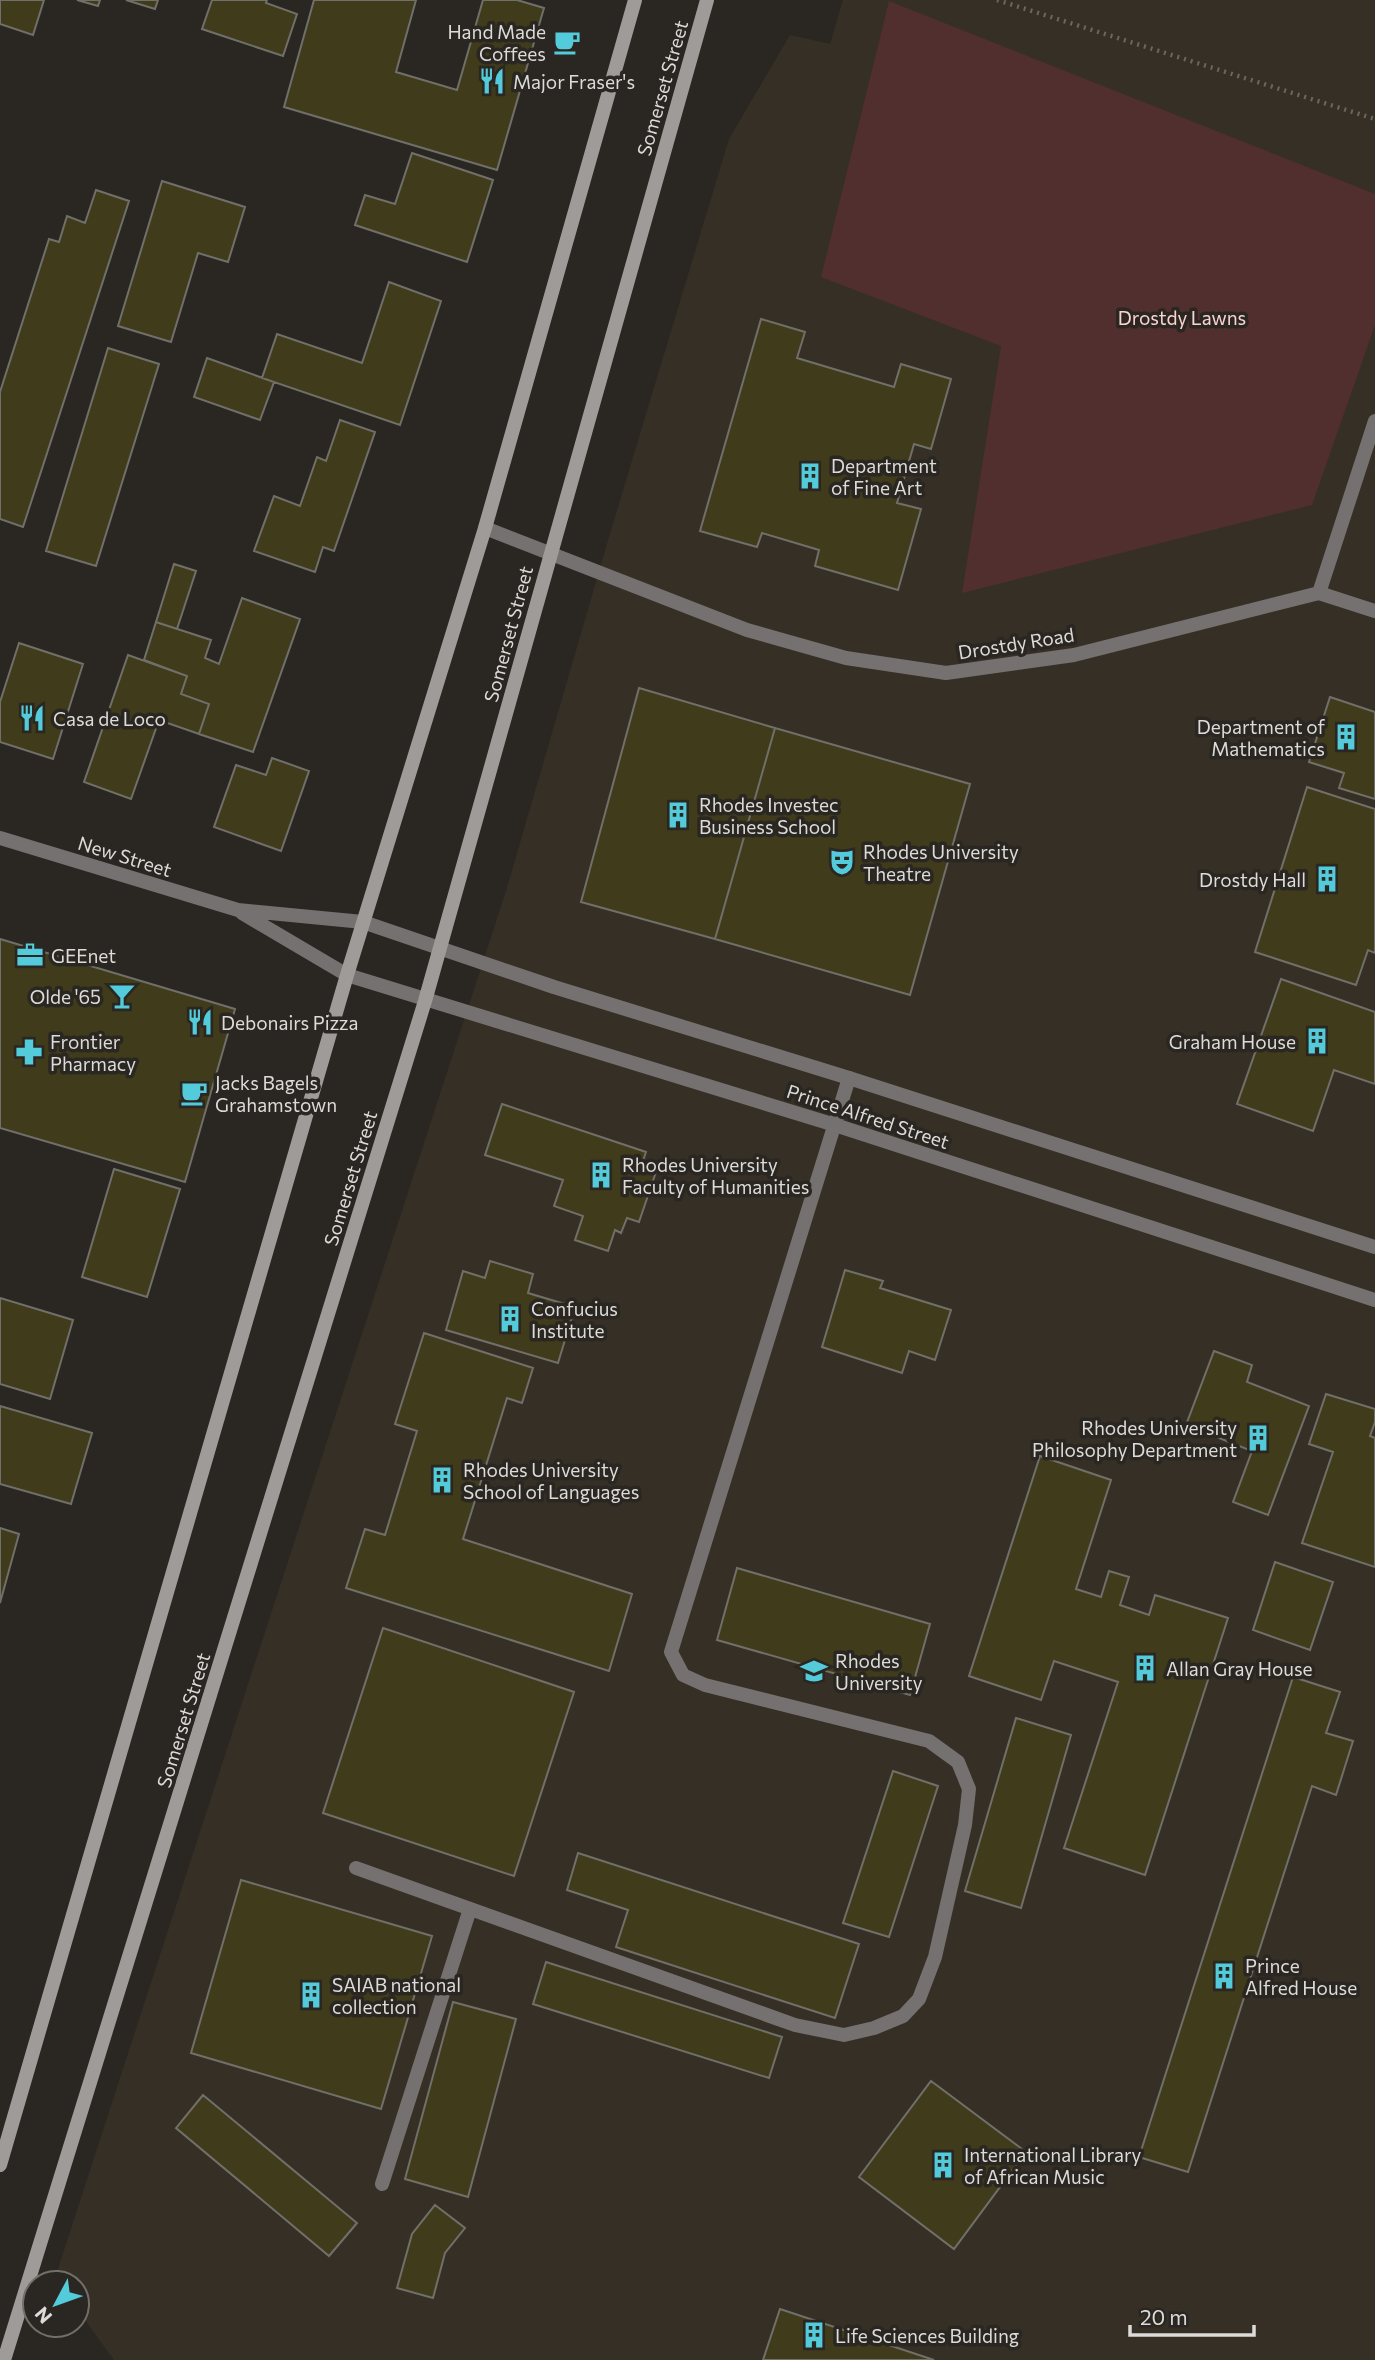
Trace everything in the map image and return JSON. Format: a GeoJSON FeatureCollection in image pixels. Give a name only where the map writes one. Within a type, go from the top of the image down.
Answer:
{"type":"FeatureCollection","features":[{"type":"Feature","properties":{"kind":"main road"},"geometry":{"type":"LineString","coordinates":[[0,2165],[347,975],[485,528],[635,0]]}},
{"type":"Feature","properties":{"kind":"main road","name":"Somerset Street"},"geometry":{"type":"LineString","coordinates":[[4,2360],[425,1001],[707,0]]}},
{"type":"Feature","properties":{"kind":"street"},"geometry":{"type":"LineString","coordinates":[[1375,421],[1319,593],[1375,611]]}},
{"type":"Feature","properties":{"kind":"street","name":"Drostdy Road"},"geometry":{"type":"LineString","coordinates":[[485,528],[747,630],[846,659],[946,673],[1074,655],[1319,593]]}},
{"type":"Feature","properties":{"kind":"street","name":"New Street"},"geometry":{"type":"LineString","coordinates":[[0,838],[238,910],[363,922]]}},
{"type":"Feature","properties":{"kind":"street","name":"New Street"},"geometry":{"type":"LineString","coordinates":[[238,910],[347,975]]}},
{"type":"Feature","properties":{"kind":"street","name":"Prince Alfred Street"},"geometry":{"type":"LineString","coordinates":[[363,922],[554,987],[849,1077],[1375,1247]]}},
{"type":"Feature","properties":{"kind":"street","name":"Prince Alfred Street"},"geometry":{"type":"LineString","coordinates":[[347,975],[835,1125],[1375,1300]]}},
{"type":"Feature","properties":{"kind":"street"},"geometry":{"type":"LineString","coordinates":[[356,1868],[795,2025],[844,2035],[874,2028],[903,2016],[919,1999],[935,1958],[965,1825],[969,1789],[958,1762],[929,1741],[705,1685],[683,1675],[671,1653],[849,1077]]}},
{"type":"Feature","properties":{"kind":"street"},"geometry":{"type":"LineString","coordinates":[[382,2184],[470,1909]]}},
{"type":"Feature","properties":{"kind":"path"},"geometry":{"type":"LineString","coordinates":[[997,0],[1375,119]]}},
{"type":"Feature","properties":{"kind":"shaded area","name":"Rhodes University"},"geometry":{"type":"Polygon","coordinates":[[[843,0],[1375,0],[1375,2360],[114,2360],[91,2328],[91,2269],[58,2269],[506,891],[729,139],[790,35],[830,44],[843,0]]]}},
{"type":"Feature","properties":{"kind":"green space","name":"Drostdy Lawns"},"geometry":{"type":"Polygon","coordinates":[[[889,1],[1375,194],[1375,325],[1312,505],[962,593],[1001,346],[821,277],[889,1]]]}},
{"type":"Feature","properties":{"kind":"building"},"geometry":{"type":"Polygon","coordinates":[[[0,0],[44,0],[33,35],[0,24],[0,0]]]}},
{"type":"Feature","properties":{"kind":"building"},"geometry":{"type":"Polygon","coordinates":[[[77,0],[100,0],[98,6],[77,0]]]}},
{"type":"Feature","properties":{"kind":"building"},"geometry":{"type":"Polygon","coordinates":[[[126,0],[158,0],[155,9],[126,0]]]}},
{"type":"Feature","properties":{"kind":"building"},"geometry":{"type":"Polygon","coordinates":[[[212,0],[267,0],[266,3],[297,14],[283,56],[202,29],[212,0]]]}},
{"type":"Feature","properties":{"kind":"building"},"geometry":{"type":"Polygon","coordinates":[[[314,0],[416,0],[396,72],[457,90],[483,0],[517,0],[544,8],[497,170],[284,107],[314,0]]]}},
{"type":"Feature","properties":{"kind":"building"},"geometry":{"type":"Polygon","coordinates":[[[412,153],[493,180],[467,262],[355,225],[365,195],[395,204],[412,153]]]}},
{"type":"Feature","properties":{"kind":"building"},"geometry":{"type":"Polygon","coordinates":[[[162,181],[245,207],[228,262],[198,253],[171,342],[118,326],[162,181]]]}},
{"type":"Feature","properties":{"kind":"building"},"geometry":{"type":"Polygon","coordinates":[[[96,190],[129,201],[23,527],[0,519],[0,392],[49,239],[59,242],[67,216],[85,223],[96,190]]]}},
{"type":"Feature","properties":{"kind":"building"},"geometry":{"type":"Polygon","coordinates":[[[389,282],[441,301],[400,425],[262,378],[277,334],[362,363],[389,282]]]}},
{"type":"Feature","properties":{"kind":"building","name":"Department of Fine Art"},"geometry":{"type":"Polygon","coordinates":[[[761,319],[805,332],[797,358],[894,387],[901,364],[951,379],[931,449],[914,444],[897,503],[921,509],[898,590],[815,566],[819,550],[762,533],[757,547],[700,531],[761,319]]]}},
{"type":"Feature","properties":{"kind":"building"},"geometry":{"type":"Polygon","coordinates":[[[108,348],[159,364],[96,566],[46,551],[108,348]]]}},
{"type":"Feature","properties":{"kind":"building"},"geometry":{"type":"Polygon","coordinates":[[[207,358],[274,382],[260,420],[194,397],[207,358]]]}},
{"type":"Feature","properties":{"kind":"building"},"geometry":{"type":"Polygon","coordinates":[[[340,420],[375,432],[334,551],[323,547],[315,572],[254,551],[274,496],[300,506],[317,457],[326,461],[340,420]]]}},
{"type":"Feature","properties":{"kind":"building"},"geometry":{"type":"Polygon","coordinates":[[[174,564],[196,571],[177,629],[156,622],[174,564]]]}},
{"type":"Feature","properties":{"kind":"building"},"geometry":{"type":"Polygon","coordinates":[[[242,598],[300,619],[253,752],[199,734],[209,704],[181,694],[187,676],[144,660],[156,622],[211,640],[205,658],[219,664],[242,598]]]}},
{"type":"Feature","properties":{"kind":"building"},"geometry":{"type":"Polygon","coordinates":[[[19,643],[83,664],[53,759],[0,742],[0,702],[19,643]]]}},
{"type":"Feature","properties":{"kind":"building"},"geometry":{"type":"Polygon","coordinates":[[[128,655],[187,676],[181,694],[209,704],[199,734],[159,720],[131,799],[84,782],[128,655]]]}},
{"type":"Feature","properties":{"kind":"building","name":"Rhodes Investec Business School"},"geometry":{"type":"Polygon","coordinates":[[[639,688],[775,728],[715,939],[581,902],[639,688]]]}},
{"type":"Feature","properties":{"kind":"building","name":"Department of Mathematics"},"geometry":{"type":"Polygon","coordinates":[[[1330,697],[1375,712],[1375,799],[1339,788],[1344,773],[1309,762],[1330,697]]]}},
{"type":"Feature","properties":{"kind":"building","name":"Rhodes University Theatre"},"geometry":{"type":"Polygon","coordinates":[[[775,728],[970,784],[910,995],[715,939],[775,728]]]}},
{"type":"Feature","properties":{"kind":"building"},"geometry":{"type":"Polygon","coordinates":[[[272,758],[309,771],[281,851],[214,827],[236,765],[266,775],[272,758]]]}},
{"type":"Feature","properties":{"kind":"building","name":"Drostdy Hall"},"geometry":{"type":"Polygon","coordinates":[[[1307,787],[1375,809],[1375,953],[1368,950],[1356,985],[1255,952],[1307,787]]]}},
{"type":"Feature","properties":{"kind":"building"},"geometry":{"type":"Polygon","coordinates":[[[0,939],[235,1009],[185,1182],[0,1128],[0,939]]]}},
{"type":"Feature","properties":{"kind":"building","name":"Graham House"},"geometry":{"type":"Polygon","coordinates":[[[1281,979],[1375,1012],[1375,1084],[1334,1070],[1313,1131],[1237,1104],[1281,979]]]}},
{"type":"Feature","properties":{"kind":"building","name":"Rhodes University Faculty of Humanities"},"geometry":{"type":"Polygon","coordinates":[[[502,1104],[646,1152],[642,1164],[657,1169],[639,1222],[627,1218],[621,1233],[615,1230],[608,1251],[575,1240],[583,1216],[554,1206],[563,1180],[485,1155],[502,1104]]]}},
{"type":"Feature","properties":{"kind":"building"},"geometry":{"type":"Polygon","coordinates":[[[114,1169],[180,1189],[147,1297],[82,1277],[114,1169]]]}},
{"type":"Feature","properties":{"kind":"building","name":"Confucius Institute"},"geometry":{"type":"Polygon","coordinates":[[[490,1261],[533,1274],[528,1293],[575,1307],[558,1363],[446,1330],[463,1271],[485,1278],[490,1261]]]}},
{"type":"Feature","properties":{"kind":"building"},"geometry":{"type":"Polygon","coordinates":[[[845,1270],[883,1281],[880,1288],[951,1310],[935,1360],[909,1351],[902,1373],[822,1347],[845,1270]]]}},
{"type":"Feature","properties":{"kind":"building"},"geometry":{"type":"Polygon","coordinates":[[[0,1298],[73,1320],[50,1399],[0,1384],[0,1298]]]}},
{"type":"Feature","properties":{"kind":"building","name":"Rhodes University School of Languages"},"geometry":{"type":"Polygon","coordinates":[[[424,1333],[533,1368],[522,1403],[507,1398],[463,1539],[632,1594],[609,1671],[346,1588],[365,1529],[385,1535],[417,1431],[395,1424],[424,1333]]]}},
{"type":"Feature","properties":{"kind":"building","name":"Rhodes University Philosophy Department"},"geometry":{"type":"Polygon","coordinates":[[[1214,1351],[1252,1365],[1247,1382],[1309,1406],[1268,1515],[1233,1502],[1252,1451],[1186,1425],[1214,1351]]]}},
{"type":"Feature","properties":{"kind":"building"},"geometry":{"type":"Polygon","coordinates":[[[1326,1394],[1375,1409],[1375,1422],[1370,1436],[1375,1438],[1375,1567],[1302,1543],[1333,1452],[1309,1444],[1326,1394]]]}},
{"type":"Feature","properties":{"kind":"building"},"geometry":{"type":"Polygon","coordinates":[[[0,1406],[92,1433],[71,1504],[0,1484],[0,1406]]]}},
{"type":"Feature","properties":{"kind":"building","name":"Allan Gray House"},"geometry":{"type":"Polygon","coordinates":[[[1040,1456],[1111,1480],[1076,1589],[1101,1597],[1109,1571],[1129,1577],[1120,1605],[1149,1615],[1155,1595],[1228,1618],[1145,1875],[1064,1848],[1118,1682],[1054,1661],[1041,1700],[969,1676],[1040,1456]]]}},
{"type":"Feature","properties":{"kind":"building"},"geometry":{"type":"Polygon","coordinates":[[[0,1528],[19,1534],[0,1603],[0,1528]]]}},
{"type":"Feature","properties":{"kind":"building"},"geometry":{"type":"Polygon","coordinates":[[[1275,1562],[1333,1582],[1310,1650],[1253,1630],[1275,1562]]]}},
{"type":"Feature","properties":{"kind":"building"},"geometry":{"type":"Polygon","coordinates":[[[737,1568],[930,1624],[910,1695],[717,1640],[737,1568]]]}},
{"type":"Feature","properties":{"kind":"building"},"geometry":{"type":"Polygon","coordinates":[[[383,1628],[574,1692],[514,1876],[323,1813],[383,1628]]]}},
{"type":"Feature","properties":{"kind":"building","name":"Prince Alfred House"},"geometry":{"type":"Polygon","coordinates":[[[1293,1677],[1340,1692],[1326,1733],[1353,1741],[1336,1795],[1312,1786],[1188,2172],[1139,2157],[1293,1677]]]}},
{"type":"Feature","properties":{"kind":"building"},"geometry":{"type":"Polygon","coordinates":[[[1016,1718],[1071,1735],[1021,1908],[965,1891],[1016,1718]]]}},
{"type":"Feature","properties":{"kind":"building"},"geometry":{"type":"Polygon","coordinates":[[[893,1771],[938,1786],[889,1937],[843,1923],[893,1771]]]}},
{"type":"Feature","properties":{"kind":"building"},"geometry":{"type":"Polygon","coordinates":[[[578,1853],[859,1944],[835,2018],[616,1947],[628,1910],[567,1890],[578,1853]]]}},
{"type":"Feature","properties":{"kind":"building","name":"SAIAB national collection"},"geometry":{"type":"Polygon","coordinates":[[[241,1880],[432,1936],[381,2109],[191,2053],[241,1880]]]}},
{"type":"Feature","properties":{"kind":"building"},"geometry":{"type":"Polygon","coordinates":[[[546,1962],[782,2037],[769,2078],[533,2004],[546,1962]]]}},
{"type":"Feature","properties":{"kind":"building"},"geometry":{"type":"Polygon","coordinates":[[[453,2002],[516,2019],[468,2197],[405,2179],[453,2002]]]}},
{"type":"Feature","properties":{"kind":"building","name":"International Library of African Music"},"geometry":{"type":"Polygon","coordinates":[[[931,2081],[1026,2152],[954,2249],[859,2177],[931,2081]]]}},
{"type":"Feature","properties":{"kind":"building"},"geometry":{"type":"Polygon","coordinates":[[[203,2095],[357,2223],[329,2256],[176,2128],[203,2095]]]}},
{"type":"Feature","properties":{"kind":"building"},"geometry":{"type":"Polygon","coordinates":[[[435,2205],[465,2228],[445,2253],[433,2298],[397,2288],[412,2234],[435,2205]]]}},
{"type":"Feature","properties":{"kind":"building","name":"Life Sciences Building"},"geometry":{"type":"Polygon","coordinates":[[[780,2309],[934,2360],[763,2360],[780,2309]]]}},
{"type":"Feature","properties":{"kind":"place","name":"Hand Made Coffees"},"geometry":{"type":"Point","coordinates":[567,42]}},
{"type":"Feature","properties":{"kind":"place","name":"Major Fraser's"},"geometry":{"type":"Point","coordinates":[492,81]}},
{"type":"Feature","properties":{"kind":"place","name":"Department of Fine Art"},"geometry":{"type":"Point","coordinates":[810,476]}},
{"type":"Feature","properties":{"kind":"place","name":"Casa de Loco"},"geometry":{"type":"Point","coordinates":[32,718]}},
{"type":"Feature","properties":{"kind":"place","name":"Department of Mathematics"},"geometry":{"type":"Point","coordinates":[1346,737]}},
{"type":"Feature","properties":{"kind":"place","name":"Rhodes Investec Business School"},"geometry":{"type":"Point","coordinates":[678,815]}},
{"type":"Feature","properties":{"kind":"place","name":"Rhodes University Theatre"},"geometry":{"type":"Point","coordinates":[842,862]}},
{"type":"Feature","properties":{"kind":"place","name":"Drostdy Hall"},"geometry":{"type":"Point","coordinates":[1327,879]}},
{"type":"Feature","properties":{"kind":"place","name":"GEEnet"},"geometry":{"type":"Point","coordinates":[30,955]}},
{"type":"Feature","properties":{"kind":"place","name":"Olde '65"},"geometry":{"type":"Point","coordinates":[122,996]}},
{"type":"Feature","properties":{"kind":"place","name":"Debonairs Pizza"},"geometry":{"type":"Point","coordinates":[200,1022]}},
{"type":"Feature","properties":{"kind":"place","name":"Graham House"},"geometry":{"type":"Point","coordinates":[1317,1041]}},
{"type":"Feature","properties":{"kind":"place","name":"Frontier Pharmacy"},"geometry":{"type":"Point","coordinates":[29,1052]}},
{"type":"Feature","properties":{"kind":"place","name":"Jacks Bagels Grahamstown"},"geometry":{"type":"Point","coordinates":[194,1093]}},
{"type":"Feature","properties":{"kind":"place","name":"Rhodes University Faculty of Humanities"},"geometry":{"type":"Point","coordinates":[601,1175]}},
{"type":"Feature","properties":{"kind":"place","name":"Confucius Institute"},"geometry":{"type":"Point","coordinates":[510,1319]}},
{"type":"Feature","properties":{"kind":"place","name":"Rhodes University Philosophy Department"},"geometry":{"type":"Point","coordinates":[1258,1438]}},
{"type":"Feature","properties":{"kind":"place","name":"Rhodes University School of Languages"},"geometry":{"type":"Point","coordinates":[442,1480]}},
{"type":"Feature","properties":{"kind":"place","name":"Allan Gray House"},"geometry":{"type":"Point","coordinates":[1145,1668]}},
{"type":"Feature","properties":{"kind":"place","name":"Rhodes University"},"geometry":{"type":"Point","coordinates":[814,1671]}},
{"type":"Feature","properties":{"kind":"place","name":"Prince Alfred House"},"geometry":{"type":"Point","coordinates":[1224,1976]}},
{"type":"Feature","properties":{"kind":"place","name":"SAIAB national collection"},"geometry":{"type":"Point","coordinates":[311,1995]}},
{"type":"Feature","properties":{"kind":"place","name":"International Library of African Music"},"geometry":{"type":"Point","coordinates":[943,2165]}},
{"type":"Feature","properties":{"kind":"place","name":"Life Sciences Building"},"geometry":{"type":"Point","coordinates":[814,2335]}}]}
